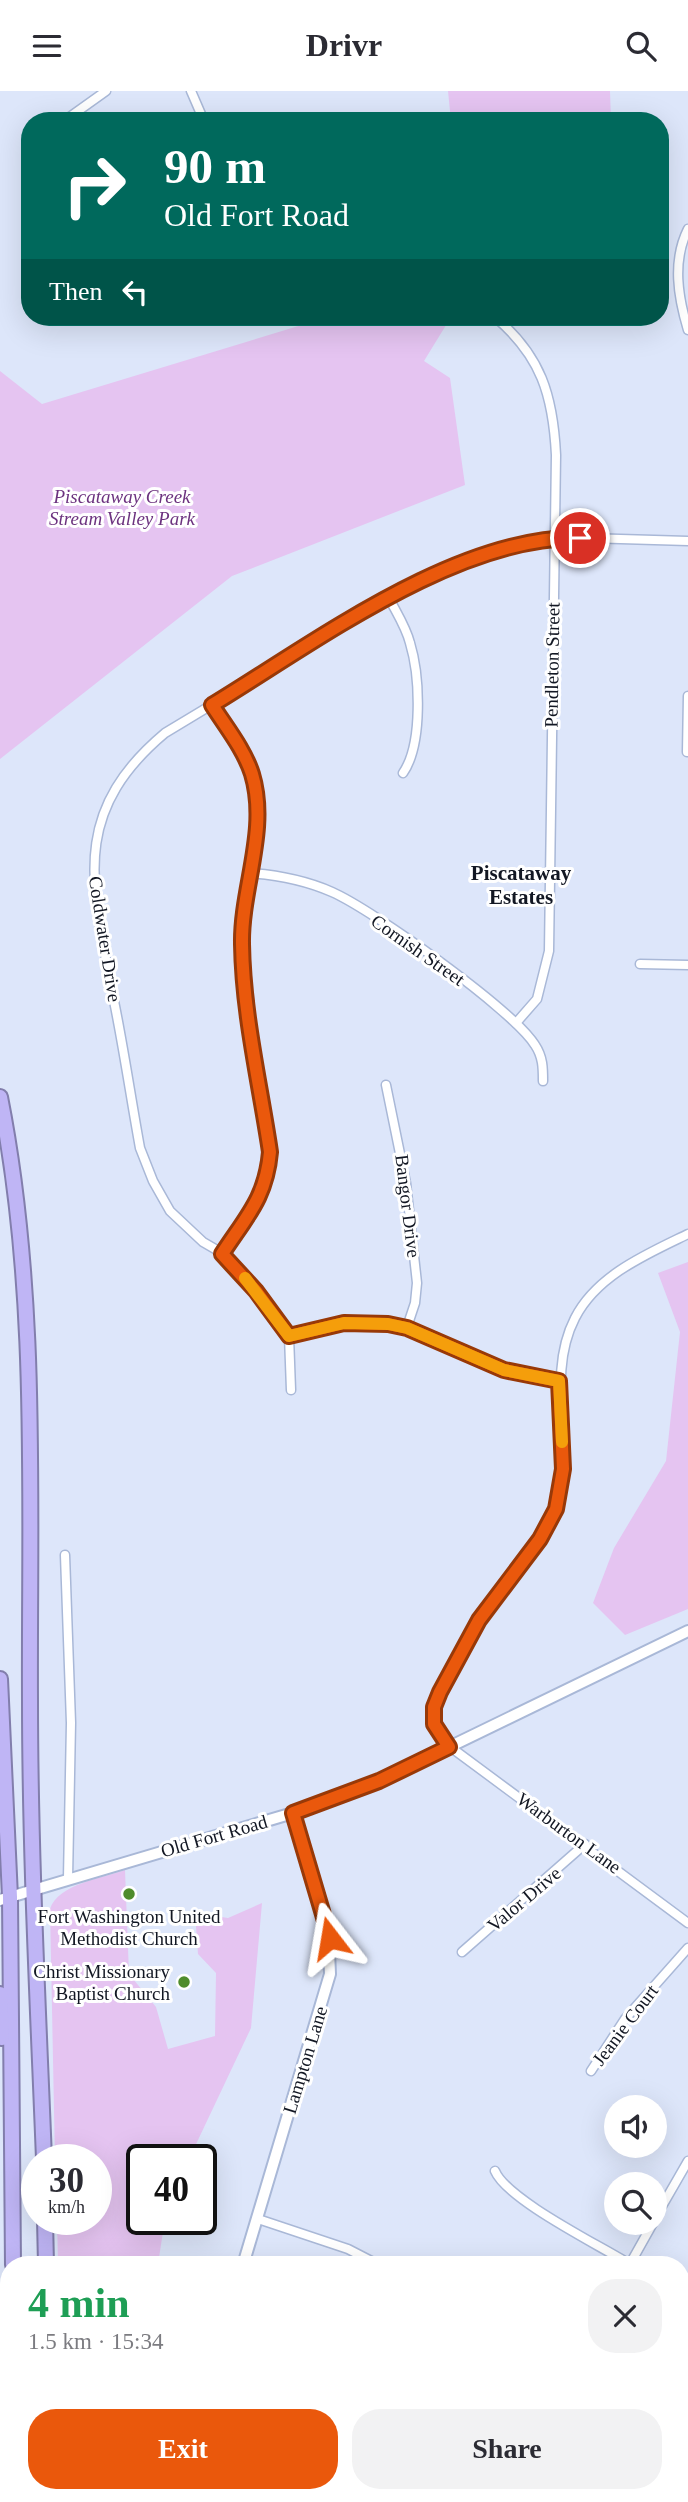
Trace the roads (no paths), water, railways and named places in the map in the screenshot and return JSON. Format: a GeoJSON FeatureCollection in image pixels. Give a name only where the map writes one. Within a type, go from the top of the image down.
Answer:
{"type":"FeatureCollection","features":[{"type":"Feature","properties":{"kind":"highway"},"geometry":{"type":"LineString","coordinates":[[0,1097],[12,1162],[25,1294],[33,1890],[43,2144]]}},
{"type":"Feature","properties":{"kind":"highway"},"geometry":{"type":"LineString","coordinates":[[0,1679],[13,2256]]}},
{"type":"Feature","properties":{"kind":"highway"},"geometry":{"type":"LineString","coordinates":[[0,1994],[2,2046],[12,2127]]}},
{"type":"Feature","properties":{"kind":"highway"},"geometry":{"type":"LineString","coordinates":[[45,2235],[46,2256]]}},
{"type":"Feature","properties":{"kind":"main road","name":"Old Fort Road"},"geometry":{"type":"LineString","coordinates":[[5,1898],[293,1813],[379,1781],[688,1632]]}},
{"type":"Feature","properties":{"kind":"main road","name":"Lampton Lane"},"geometry":{"type":"LineString","coordinates":[[246,2256],[324,2001],[331,1962],[328,1928],[293,1813]]}},
{"type":"Feature","properties":{"kind":"street"},"geometry":{"type":"LineString","coordinates":[[77,112],[106,91]]}},
{"type":"Feature","properties":{"kind":"street"},"geometry":{"type":"LineString","coordinates":[[192,93],[200,112]]}},
{"type":"Feature","properties":{"kind":"street"},"geometry":{"type":"LineString","coordinates":[[688,229],[681,252],[678,278],[688,330]]}},
{"type":"Feature","properties":{"kind":"street","name":"Pendleton Street"},"geometry":{"type":"LineString","coordinates":[[504,326],[532,356],[548,394],[556,455],[549,951],[540,993],[516,1024]]}},
{"type":"Feature","properties":{"kind":"street","name":"Coldwater Drive"},"geometry":{"type":"LineString","coordinates":[[289,1336],[256,1291],[222,1254],[194,1235],[170,1211],[153,1181],[140,1148],[96,907],[93,863],[102,816],[122,777],[165,733],[389,598],[465,561],[553,537],[688,541]]}},
{"type":"Feature","properties":{"kind":"street"},"geometry":{"type":"LineString","coordinates":[[389,598],[410,640],[415,662],[414,745],[411,761],[403,773]]}},
{"type":"Feature","properties":{"kind":"street"},"geometry":{"type":"LineString","coordinates":[[687,752],[688,695]]}},
{"type":"Feature","properties":{"kind":"street"},"geometry":{"type":"LineString","coordinates":[[212,705],[243,755],[255,787],[258,814],[242,932],[243,970],[270,1152],[267,1176],[259,1200],[222,1254]]}},
{"type":"Feature","properties":{"kind":"street","name":"Cornish Street"},"geometry":{"type":"LineString","coordinates":[[249,873],[289,878],[341,896],[406,939],[516,1024],[537,1049],[543,1065],[543,1081]]}},
{"type":"Feature","properties":{"kind":"street"},"geometry":{"type":"LineString","coordinates":[[640,964],[688,965]]}},
{"type":"Feature","properties":{"kind":"street","name":"Bangor Drive"},"geometry":{"type":"LineString","coordinates":[[386,1085],[406,1183],[417,1283],[415,1303],[407,1328]]}},
{"type":"Feature","properties":{"kind":"street"},"geometry":{"type":"LineString","coordinates":[[449,1747],[434,1724],[434,1707],[440,1692],[479,1620],[540,1539],[556,1509],[563,1469],[559,1381],[565,1343],[583,1304],[622,1269],[688,1234]]}},
{"type":"Feature","properties":{"kind":"street"},"geometry":{"type":"LineString","coordinates":[[291,1390],[289,1336],[344,1323],[373,1322],[407,1328],[504,1370],[559,1381]]}},
{"type":"Feature","properties":{"kind":"street"},"geometry":{"type":"LineString","coordinates":[[65,1555],[71,1723],[68,1878]]}},
{"type":"Feature","properties":{"kind":"street","name":"Warburton Lane"},"geometry":{"type":"LineString","coordinates":[[449,1747],[585,1844],[688,1923]]}},
{"type":"Feature","properties":{"kind":"street","name":"Valor Drive"},"geometry":{"type":"LineString","coordinates":[[461,1952],[585,1844]]}},
{"type":"Feature","properties":{"kind":"street","name":"Jeanie Court"},"geometry":{"type":"LineString","coordinates":[[591,2071],[625,2019],[688,1948]]}},
{"type":"Feature","properties":{"kind":"street"},"geometry":{"type":"LineString","coordinates":[[667,2198],[688,2161]]}},
{"type":"Feature","properties":{"kind":"street"},"geometry":{"type":"LineString","coordinates":[[495,2171],[498,2178],[518,2196],[617,2256]]}},
{"type":"Feature","properties":{"kind":"street"},"geometry":{"type":"LineString","coordinates":[[258,2219],[362,2256]]}},
{"type":"Feature","properties":{"kind":"street"},"geometry":{"type":"LineString","coordinates":[[634,2256],[646,2235]]}},
{"type":"Feature","properties":{"kind":"place","name":"Fort Washington United Methodist Church"},"geometry":{"type":"Point","coordinates":[129,1894]}},
{"type":"Feature","properties":{"kind":"place","name":"Christ Missionary Baptist Church"},"geometry":{"type":"Point","coordinates":[184,1982]}},
{"type":"Feature","properties":{"kind":"district","name":"Piscataway Estates"},"geometry":{"type":"Point","coordinates":[521,885]}},
{"type":"Feature","properties":{"kind":"park label","name":"Piscataway Creek Stream Valley Park"},"geometry":{"type":"Point","coordinates":[122,507]}}]}
